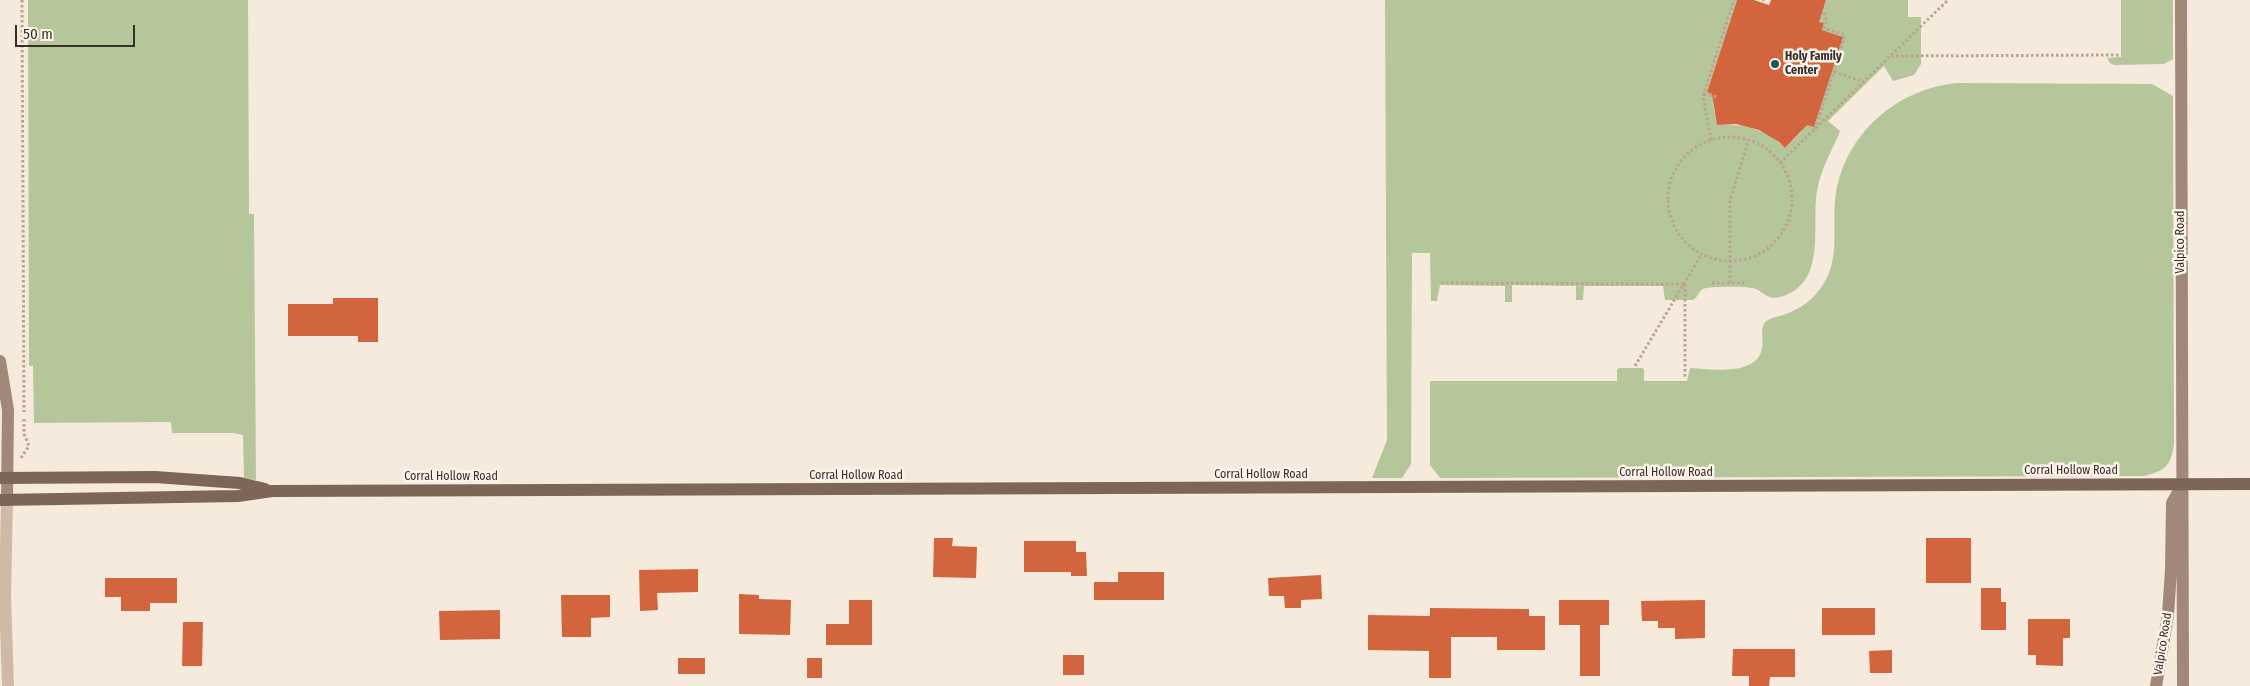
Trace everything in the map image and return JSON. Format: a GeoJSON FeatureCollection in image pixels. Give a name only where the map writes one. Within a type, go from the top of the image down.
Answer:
{"type":"FeatureCollection","features":[{"type":"Feature","properties":{"kind":"main road","name":"Valpico Road"},"geometry":{"type":"LineString","coordinates":[[2181,0],[2183,686]]}},
{"type":"Feature","properties":{"kind":"main road"},"geometry":{"type":"LineString","coordinates":[[0,361],[8,410],[3,500]]}},
{"type":"Feature","properties":{"kind":"main road","name":"Corral Hollow Road"},"geometry":{"type":"LineString","coordinates":[[4,478],[164,477],[240,483],[272,490]]}},
{"type":"Feature","properties":{"kind":"main road","name":"Valpico Road"},"geometry":{"type":"LineString","coordinates":[[2156,686],[2168,615],[2172,504],[2182,484]]}},
{"type":"Feature","properties":{"kind":"main road","name":"Corral Hollow Road"},"geometry":{"type":"LineString","coordinates":[[3,500],[238,496],[272,490],[2250,484]]}},
{"type":"Feature","properties":{"kind":"street"},"geometry":{"type":"LineString","coordinates":[[3,500],[8,686]]}},
{"type":"Feature","properties":{"kind":"path"},"geometry":{"type":"LineString","coordinates":[[22,0],[24,434],[29,446]]}},
{"type":"Feature","properties":{"kind":"path"},"geometry":{"type":"LineString","coordinates":[[1711,140],[1704,94],[1734,0]]}},
{"type":"Feature","properties":{"kind":"path"},"geometry":{"type":"LineString","coordinates":[[1780,163],[1948,0]]}},
{"type":"Feature","properties":{"kind":"path"},"geometry":{"type":"LineString","coordinates":[[1815,129],[1846,36],[1824,28],[1827,21],[1823,10]]}},
{"type":"Feature","properties":{"kind":"path"},"geometry":{"type":"LineString","coordinates":[[1891,56],[2119,55]]}},
{"type":"Feature","properties":{"kind":"path"},"geometry":{"type":"LineString","coordinates":[[1834,72],[1864,82]]}},
{"type":"Feature","properties":{"kind":"path"},"geometry":{"type":"LineString","coordinates":[[1704,94],[1717,98]]}},
{"type":"Feature","properties":{"kind":"path"},"geometry":{"type":"LineString","coordinates":[[1727,137],[1748,139],[1768,149],[1780,163],[1791,185],[1792,206],[1787,226],[1775,242],[1759,254],[1740,261],[1730,262],[1701,254],[1685,242],[1674,226],[1669,207],[1669,187],[1676,168],[1689,152],[1711,140],[1727,137]]}},
{"type":"Feature","properties":{"kind":"path"},"geometry":{"type":"LineString","coordinates":[[1730,283],[1730,200],[1748,139]]}},
{"type":"Feature","properties":{"kind":"path"},"geometry":{"type":"LineString","coordinates":[[1635,366],[1701,254]]}},
{"type":"Feature","properties":{"kind":"path"},"geometry":{"type":"LineString","coordinates":[[1441,283],[1685,284]]}},
{"type":"Feature","properties":{"kind":"path"},"geometry":{"type":"LineString","coordinates":[[1712,283],[1748,283]]}},
{"type":"Feature","properties":{"kind":"path"},"geometry":{"type":"LineString","coordinates":[[1685,284],[1685,378]]}},
{"type":"Feature","properties":{"kind":"green space"},"geometry":{"type":"Polygon","coordinates":[[[28,0],[248,0],[249,214],[254,214],[256,480],[244,478],[243,435],[234,433],[172,433],[171,422],[34,423],[33,366],[29,366],[28,0]]]}},
{"type":"Feature","properties":{"kind":"green space"},"geometry":{"type":"Polygon","coordinates":[[[1385,0],[1737,0],[1707,92],[1719,96],[1713,103],[1717,125],[1736,125],[1754,129],[1770,136],[1785,148],[1801,132],[1797,128],[1799,122],[1814,127],[1842,37],[1822,30],[1824,23],[1813,20],[1818,5],[1824,7],[1826,0],[1908,0],[1908,17],[1921,17],[1921,64],[1914,75],[1893,81],[1884,66],[1828,121],[1840,131],[1818,184],[1814,252],[1811,267],[1805,280],[1795,290],[1780,297],[1770,297],[1752,288],[1721,287],[1703,289],[1693,300],[1665,300],[1663,286],[1584,286],[1583,300],[1576,300],[1576,286],[1512,285],[1512,302],[1505,302],[1505,286],[1440,285],[1437,301],[1431,301],[1430,253],[1412,253],[1411,464],[1402,478],[1372,478],[1387,440],[1385,0]]]}},
{"type":"Feature","properties":{"kind":"green space"},"geometry":{"type":"Polygon","coordinates":[[[2121,0],[2173,0],[2173,59],[2164,64],[2114,65],[2110,63],[2107,58],[2121,57],[2121,0]]]}},
{"type":"Feature","properties":{"kind":"green space"},"geometry":{"type":"Polygon","coordinates":[[[1957,83],[2152,84],[2173,96],[2174,444],[2171,458],[2162,469],[2144,476],[1440,478],[1430,465],[1430,381],[1617,381],[1617,370],[1619,368],[1642,368],[1644,369],[1644,381],[1687,381],[1690,368],[1719,370],[1740,368],[1756,360],[1762,348],[1762,329],[1765,322],[1792,312],[1808,302],[1821,288],[1829,273],[1834,251],[1836,193],[1842,171],[1851,151],[1863,133],[1895,105],[1914,94],[1935,87],[1957,83]]]}},
{"type":"Feature","properties":{"kind":"building","name":"Holy Family Center"},"geometry":{"type":"Polygon","coordinates":[[[1737,0],[1754,0],[1769,5],[1771,0],[1826,0],[1819,22],[1824,23],[1822,30],[1843,37],[1814,127],[1807,125],[1785,148],[1779,142],[1759,130],[1736,124],[1717,125],[1712,94],[1707,92],[1737,0]]]}},
{"type":"Feature","properties":{"kind":"building"},"geometry":{"type":"Polygon","coordinates":[[[333,298],[378,298],[378,342],[358,342],[358,336],[288,336],[288,304],[333,304],[333,298]]]}},
{"type":"Feature","properties":{"kind":"building"},"geometry":{"type":"Polygon","coordinates":[[[934,538],[953,538],[952,546],[977,547],[976,578],[933,577],[934,538]]]}},
{"type":"Feature","properties":{"kind":"building"},"geometry":{"type":"Polygon","coordinates":[[[1926,538],[1971,538],[1971,583],[1926,583],[1926,538]]]}},
{"type":"Feature","properties":{"kind":"building"},"geometry":{"type":"Polygon","coordinates":[[[1024,541],[1076,541],[1076,552],[1086,552],[1087,576],[1071,576],[1071,572],[1024,572],[1024,541]]]}},
{"type":"Feature","properties":{"kind":"building"},"geometry":{"type":"Polygon","coordinates":[[[698,569],[698,592],[657,593],[658,610],[640,611],[639,570],[698,569]]]}},
{"type":"Feature","properties":{"kind":"building"},"geometry":{"type":"Polygon","coordinates":[[[1118,572],[1164,572],[1164,600],[1094,600],[1094,582],[1118,582],[1118,572]]]}},
{"type":"Feature","properties":{"kind":"building"},"geometry":{"type":"Polygon","coordinates":[[[1321,575],[1322,599],[1301,600],[1301,608],[1285,608],[1284,596],[1269,596],[1268,578],[1321,575]]]}},
{"type":"Feature","properties":{"kind":"building"},"geometry":{"type":"Polygon","coordinates":[[[105,578],[177,578],[177,603],[150,603],[150,611],[121,611],[121,597],[105,597],[105,578]]]}},
{"type":"Feature","properties":{"kind":"building"},"geometry":{"type":"Polygon","coordinates":[[[1981,588],[2001,588],[2001,602],[2006,602],[2006,630],[1981,630],[1981,588]]]}},
{"type":"Feature","properties":{"kind":"building"},"geometry":{"type":"Polygon","coordinates":[[[739,594],[759,595],[759,599],[791,600],[790,635],[739,634],[739,594]]]}},
{"type":"Feature","properties":{"kind":"building"},"geometry":{"type":"Polygon","coordinates":[[[561,595],[610,595],[610,617],[591,618],[591,637],[562,637],[561,595]]]}},
{"type":"Feature","properties":{"kind":"building"},"geometry":{"type":"Polygon","coordinates":[[[849,600],[872,600],[872,645],[826,645],[826,624],[849,624],[849,600]]]}},
{"type":"Feature","properties":{"kind":"building"},"geometry":{"type":"Polygon","coordinates":[[[1559,600],[1609,600],[1609,625],[1600,625],[1600,676],[1580,676],[1580,625],[1559,625],[1559,600]]]}},
{"type":"Feature","properties":{"kind":"building"},"geometry":{"type":"Polygon","coordinates":[[[1705,600],[1705,638],[1675,639],[1675,628],[1658,628],[1658,621],[1642,621],[1641,601],[1705,600]]]}},
{"type":"Feature","properties":{"kind":"building"},"geometry":{"type":"Polygon","coordinates":[[[1430,608],[1529,609],[1529,616],[1545,616],[1545,650],[1497,650],[1497,637],[1451,637],[1451,678],[1429,678],[1429,651],[1368,650],[1368,615],[1430,616],[1430,608]]]}},
{"type":"Feature","properties":{"kind":"building"},"geometry":{"type":"Polygon","coordinates":[[[1822,608],[1875,608],[1875,635],[1822,635],[1822,608]]]}},
{"type":"Feature","properties":{"kind":"building"},"geometry":{"type":"Polygon","coordinates":[[[500,610],[500,639],[440,640],[439,611],[500,610]]]}},
{"type":"Feature","properties":{"kind":"building"},"geometry":{"type":"Polygon","coordinates":[[[2028,619],[2070,619],[2070,638],[2063,638],[2063,666],[2036,665],[2036,655],[2028,655],[2028,619]]]}},
{"type":"Feature","properties":{"kind":"building"},"geometry":{"type":"Polygon","coordinates":[[[183,622],[203,622],[202,666],[182,666],[183,622]]]}},
{"type":"Feature","properties":{"kind":"building"},"geometry":{"type":"Polygon","coordinates":[[[1733,649],[1795,649],[1795,677],[1770,677],[1769,686],[1749,686],[1749,676],[1732,676],[1733,649]]]}},
{"type":"Feature","properties":{"kind":"building"},"geometry":{"type":"Polygon","coordinates":[[[1892,650],[1892,673],[1870,673],[1869,651],[1892,650]]]}},
{"type":"Feature","properties":{"kind":"building"},"geometry":{"type":"Polygon","coordinates":[[[1063,655],[1084,655],[1084,675],[1063,675],[1063,655]]]}},
{"type":"Feature","properties":{"kind":"building"},"geometry":{"type":"Polygon","coordinates":[[[678,658],[705,658],[705,674],[678,674],[678,658]]]}},
{"type":"Feature","properties":{"kind":"building"},"geometry":{"type":"Polygon","coordinates":[[[807,658],[822,658],[822,678],[807,678],[807,658]]]}},
{"type":"Feature","properties":{"kind":"place","name":"Holy Family Center"},"geometry":{"type":"Point","coordinates":[1775,64]}}]}
